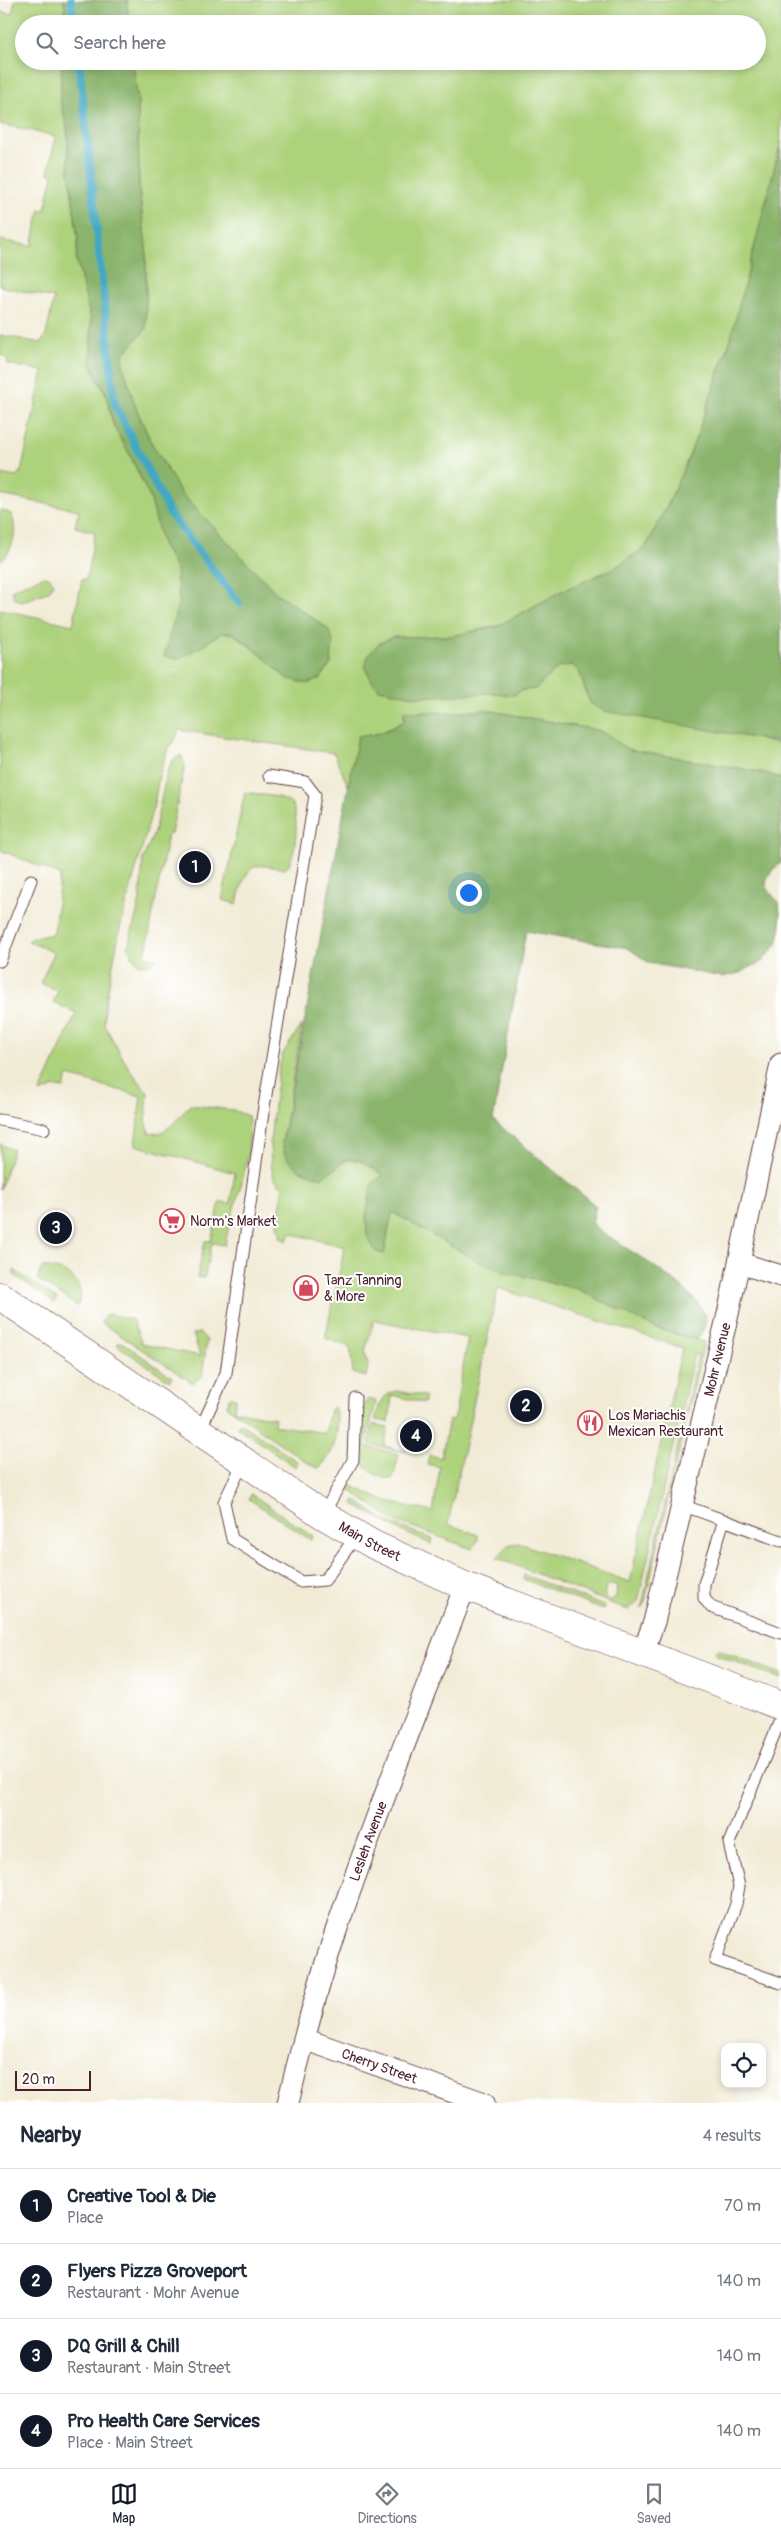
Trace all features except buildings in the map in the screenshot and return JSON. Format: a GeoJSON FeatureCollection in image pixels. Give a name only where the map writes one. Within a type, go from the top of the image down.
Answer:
{"type":"FeatureCollection","features":[{"type":"Feature","properties":{"kind":"main road","name":"Main Street"},"geometry":{"type":"LineString","coordinates":[[0,1296],[356,1536],[465,1586],[781,1706]]}},
{"type":"Feature","properties":{"kind":"street","name":"Mohr Avenue"},"geometry":{"type":"LineString","coordinates":[[643,1652],[654,1622],[740,1263],[781,1064]]}},
{"type":"Feature","properties":{"kind":"street"},"geometry":{"type":"LineString","coordinates":[[740,1263],[781,1276]]}},
{"type":"Feature","properties":{"kind":"street","name":"Lesleh Avenue"},"geometry":{"type":"LineString","coordinates":[[288,2103],[304,2039],[336,1932],[366,1845],[465,1586]]}},
{"type":"Feature","properties":{"kind":"street","name":"Cherry Street"},"geometry":{"type":"LineString","coordinates":[[304,2039],[484,2103]]}},
{"type":"Feature","properties":{"kind":"lane"},"geometry":{"type":"LineString","coordinates":[[200,1430],[226,1373],[263,1113],[315,795],[305,782],[269,776]]}},
{"type":"Feature","properties":{"kind":"lane"},"geometry":{"type":"LineString","coordinates":[[0,961],[31,880]]}},
{"type":"Feature","properties":{"kind":"lane"},"geometry":{"type":"LineString","coordinates":[[0,1120],[44,1129]]}},
{"type":"Feature","properties":{"kind":"lane"},"geometry":{"type":"LineString","coordinates":[[323,1515],[353,1460],[355,1398]]}},
{"type":"Feature","properties":{"kind":"lane"},"geometry":{"type":"LineString","coordinates":[[244,1461],[224,1502],[232,1539],[301,1582],[325,1580],[356,1536]]}},
{"type":"Feature","properties":{"kind":"lane"},"geometry":{"type":"LineString","coordinates":[[682,1505],[781,1541]]}},
{"type":"Feature","properties":{"kind":"lane"},"geometry":{"type":"LineString","coordinates":[[724,1520],[704,1584],[704,1598],[712,1607],[781,1633]]}},
{"type":"Feature","properties":{"kind":"lane"},"geometry":{"type":"LineString","coordinates":[[781,1718],[729,1844],[739,1886],[736,1904],[715,1960],[781,1983]]}},
{"type":"Feature","properties":{"kind":"green space"},"geometry":{"type":"Polygon","coordinates":[[[15,0],[64,0],[65,15],[15,15],[15,70],[62,70],[60,100],[67,127],[69,171],[78,241],[76,258],[91,320],[91,362],[97,379],[105,391],[114,427],[129,453],[151,500],[162,544],[176,569],[179,601],[201,647],[221,633],[232,633],[270,662],[327,628],[275,592],[181,493],[151,442],[136,408],[123,366],[123,354],[146,329],[146,246],[139,189],[138,102],[134,70],[766,70],[766,15],[128,15],[127,0],[781,0],[781,142],[744,292],[730,341],[691,452],[666,508],[645,548],[614,568],[560,592],[498,626],[451,636],[392,637],[378,645],[368,656],[365,667],[373,683],[379,689],[418,696],[493,693],[514,695],[523,690],[535,689],[559,667],[572,665],[580,673],[587,696],[781,745],[781,779],[766,773],[631,750],[597,730],[486,710],[452,713],[404,711],[404,721],[376,734],[358,736],[348,786],[334,753],[178,730],[177,736],[167,751],[159,776],[154,804],[120,928],[105,1005],[104,1024],[128,1067],[148,1093],[146,1119],[149,1133],[161,1132],[167,1129],[190,1105],[233,1110],[248,1116],[249,1148],[225,1245],[212,1243],[204,1278],[197,1277],[205,1241],[211,1241],[220,1201],[230,1204],[235,1173],[135,1145],[141,1096],[68,1076],[64,1088],[55,1087],[40,1093],[76,1013],[53,1002],[58,991],[40,983],[54,953],[28,941],[32,938],[54,934],[60,875],[0,850],[0,609],[73,625],[82,579],[86,580],[95,532],[75,527],[79,510],[0,495],[0,474],[17,477],[19,472],[21,472],[43,371],[8,364],[7,358],[0,355],[0,335],[41,343],[46,335],[54,298],[0,286],[0,240],[32,246],[40,209],[45,210],[53,175],[48,173],[56,136],[0,124],[0,12],[12,14],[15,0]]]}},
{"type":"Feature","properties":{"kind":"green space"},"geometry":{"type":"Polygon","coordinates":[[[64,0],[127,0],[128,15],[65,15],[64,0]]]}},
{"type":"Feature","properties":{"kind":"green space"},"geometry":{"type":"Polygon","coordinates":[[[62,70],[134,70],[138,102],[139,189],[146,246],[146,329],[123,354],[123,366],[136,408],[151,442],[181,493],[275,592],[327,628],[333,640],[331,664],[320,679],[307,684],[286,678],[256,650],[232,633],[221,633],[201,647],[178,659],[164,656],[179,601],[176,569],[162,544],[151,500],[129,453],[114,427],[105,391],[97,379],[91,362],[91,320],[76,258],[78,240],[69,171],[67,127],[60,100],[62,70]]]}},
{"type":"Feature","properties":{"kind":"green space"},"geometry":{"type":"Polygon","coordinates":[[[781,142],[781,743],[604,711],[590,703],[580,673],[572,665],[559,667],[535,689],[523,690],[514,695],[493,693],[418,697],[379,689],[373,683],[365,667],[368,656],[378,644],[392,637],[451,636],[498,626],[560,592],[614,568],[645,548],[666,508],[691,452],[730,341],[781,142]]]}},
{"type":"Feature","properties":{"kind":"green space"},"geometry":{"type":"Polygon","coordinates":[[[0,509],[11,514],[14,533],[9,552],[0,561],[0,509]]]}},
{"type":"Feature","properties":{"kind":"green space"},"geometry":{"type":"Polygon","coordinates":[[[44,576],[49,577],[54,583],[49,591],[22,602],[14,598],[12,590],[44,576]]]}},
{"type":"Feature","properties":{"kind":"green space"},"geometry":{"type":"Polygon","coordinates":[[[486,710],[597,730],[631,750],[766,773],[781,779],[781,863],[771,873],[766,882],[769,891],[779,902],[781,927],[777,944],[763,961],[739,973],[722,977],[649,963],[628,948],[526,931],[493,1120],[596,1206],[592,1222],[596,1227],[670,1278],[696,1301],[706,1320],[697,1340],[655,1328],[578,1289],[501,1271],[481,1263],[392,1212],[384,1254],[375,1251],[367,1236],[366,1217],[372,1184],[383,1175],[361,1161],[348,1159],[321,1178],[298,1169],[285,1156],[282,1142],[358,736],[376,734],[393,728],[404,721],[404,711],[452,713],[486,710]]]}},
{"type":"Feature","properties":{"kind":"green space"},"geometry":{"type":"Polygon","coordinates":[[[181,755],[185,765],[171,834],[168,834],[145,956],[156,959],[152,963],[143,965],[132,957],[128,947],[140,900],[143,858],[154,833],[167,772],[172,761],[181,755]]]}},
{"type":"Feature","properties":{"kind":"green space"},"geometry":{"type":"Polygon","coordinates":[[[245,792],[278,797],[292,804],[296,819],[296,838],[292,857],[285,869],[257,866],[249,871],[243,882],[237,904],[222,900],[245,792]]]}},
{"type":"Feature","properties":{"kind":"green space"},"geometry":{"type":"Polygon","coordinates":[[[302,1025],[282,1142],[285,1156],[333,1171],[346,1161],[358,1160],[383,1175],[372,1184],[366,1217],[375,1251],[384,1254],[392,1212],[481,1263],[501,1271],[578,1289],[655,1328],[704,1342],[645,1602],[641,1609],[698,1355],[694,1354],[638,1602],[628,1610],[497,1558],[508,1545],[519,1543],[630,1582],[682,1348],[498,1288],[448,1524],[478,1535],[478,1540],[472,1549],[391,1519],[343,1485],[348,1484],[384,1501],[433,1512],[440,1467],[427,1464],[429,1455],[441,1458],[449,1420],[454,1420],[468,1338],[374,1320],[365,1351],[368,1365],[366,1377],[353,1373],[350,1347],[325,1338],[345,1247],[290,1233],[287,1241],[281,1238],[278,1224],[283,1187],[274,1179],[270,1146],[278,1072],[283,1053],[302,1025]],[[613,1584],[607,1586],[605,1595],[609,1601],[616,1597],[617,1586],[613,1584]]]}},
{"type":"Feature","properties":{"kind":"green space"},"geometry":{"type":"Polygon","coordinates":[[[0,1144],[13,1150],[0,1189],[0,1144]]]}},
{"type":"Feature","properties":{"kind":"green space"},"geometry":{"type":"Polygon","coordinates":[[[42,1267],[63,1271],[73,1278],[79,1287],[81,1297],[77,1306],[37,1279],[42,1267]]]}},
{"type":"Feature","properties":{"kind":"green space"},"geometry":{"type":"Polygon","coordinates":[[[14,1270],[57,1299],[54,1303],[14,1275],[14,1270]]]}},
{"type":"Feature","properties":{"kind":"green space"},"geometry":{"type":"Polygon","coordinates":[[[107,1314],[132,1319],[142,1344],[200,1356],[193,1334],[200,1333],[207,1340],[202,1376],[193,1383],[101,1322],[107,1314]]]}},
{"type":"Feature","properties":{"kind":"green space"},"geometry":{"type":"Polygon","coordinates":[[[120,1341],[172,1377],[170,1381],[117,1345],[120,1341]]]}},
{"type":"Feature","properties":{"kind":"green space"},"geometry":{"type":"Polygon","coordinates":[[[396,1391],[425,1396],[424,1403],[392,1395],[389,1422],[375,1420],[379,1406],[384,1398],[396,1391]]]}},
{"type":"Feature","properties":{"kind":"green space"},"geometry":{"type":"Polygon","coordinates":[[[230,1397],[236,1398],[234,1410],[275,1418],[274,1425],[325,1433],[330,1410],[334,1407],[337,1431],[329,1457],[318,1468],[308,1463],[226,1406],[230,1397]]]}},
{"type":"Feature","properties":{"kind":"green space"},"geometry":{"type":"Polygon","coordinates":[[[368,1399],[376,1401],[365,1446],[399,1454],[393,1479],[383,1478],[374,1473],[359,1459],[362,1408],[368,1399]]]}},
{"type":"Feature","properties":{"kind":"green space"},"geometry":{"type":"Polygon","coordinates":[[[240,1423],[298,1462],[296,1467],[237,1427],[240,1423]]]}},
{"type":"Feature","properties":{"kind":"green space"},"geometry":{"type":"Polygon","coordinates":[[[373,1424],[388,1427],[384,1446],[406,1452],[369,1444],[373,1424]]]}},
{"type":"Feature","properties":{"kind":"green space"},"geometry":{"type":"Polygon","coordinates":[[[251,1494],[313,1536],[311,1540],[249,1499],[251,1494]]]}},
{"type":"Feature","properties":{"kind":"green space"},"geometry":{"type":"Polygon","coordinates":[[[355,1500],[386,1521],[433,1539],[431,1544],[399,1530],[353,1504],[355,1500]]]}},
{"type":"Feature","properties":{"kind":"green space"},"geometry":{"type":"Polygon","coordinates":[[[524,1575],[604,1606],[603,1610],[523,1579],[524,1575]]]}},
{"type":"Feature","properties":{"kind":"green space"},"geometry":{"type":"Polygon","coordinates":[[[717,1649],[781,1674],[781,1679],[715,1654],[717,1649]]]}},
{"type":"Feature","properties":{"kind":"waterway"},"geometry":{"type":"LineString","coordinates":[[71,0],[73,15]]}},
{"type":"Feature","properties":{"kind":"waterway"},"geometry":{"type":"LineString","coordinates":[[80,70],[115,405],[170,514],[239,603]]}},
{"type":"Feature","properties":{"kind":"place","name":"Creative Tool & Die"},"geometry":{"type":"Point","coordinates":[195,867]}},
{"type":"Feature","properties":{"kind":"place","name":"Norm's Market"},"geometry":{"type":"Point","coordinates":[172,1221]}},
{"type":"Feature","properties":{"kind":"place","name":"DQ Grill & Chill"},"geometry":{"type":"Point","coordinates":[56,1228]}},
{"type":"Feature","properties":{"kind":"place","name":"Tanz Tanning & More"},"geometry":{"type":"Point","coordinates":[306,1288]}},
{"type":"Feature","properties":{"kind":"place","name":"Flyers Pizza Groveport"},"geometry":{"type":"Point","coordinates":[526,1406]}},
{"type":"Feature","properties":{"kind":"place","name":"Los Mariachis Mexican Restaurant"},"geometry":{"type":"Point","coordinates":[590,1423]}},
{"type":"Feature","properties":{"kind":"place","name":"Pro Health Care Services"},"geometry":{"type":"Point","coordinates":[416,1436]}}]}
